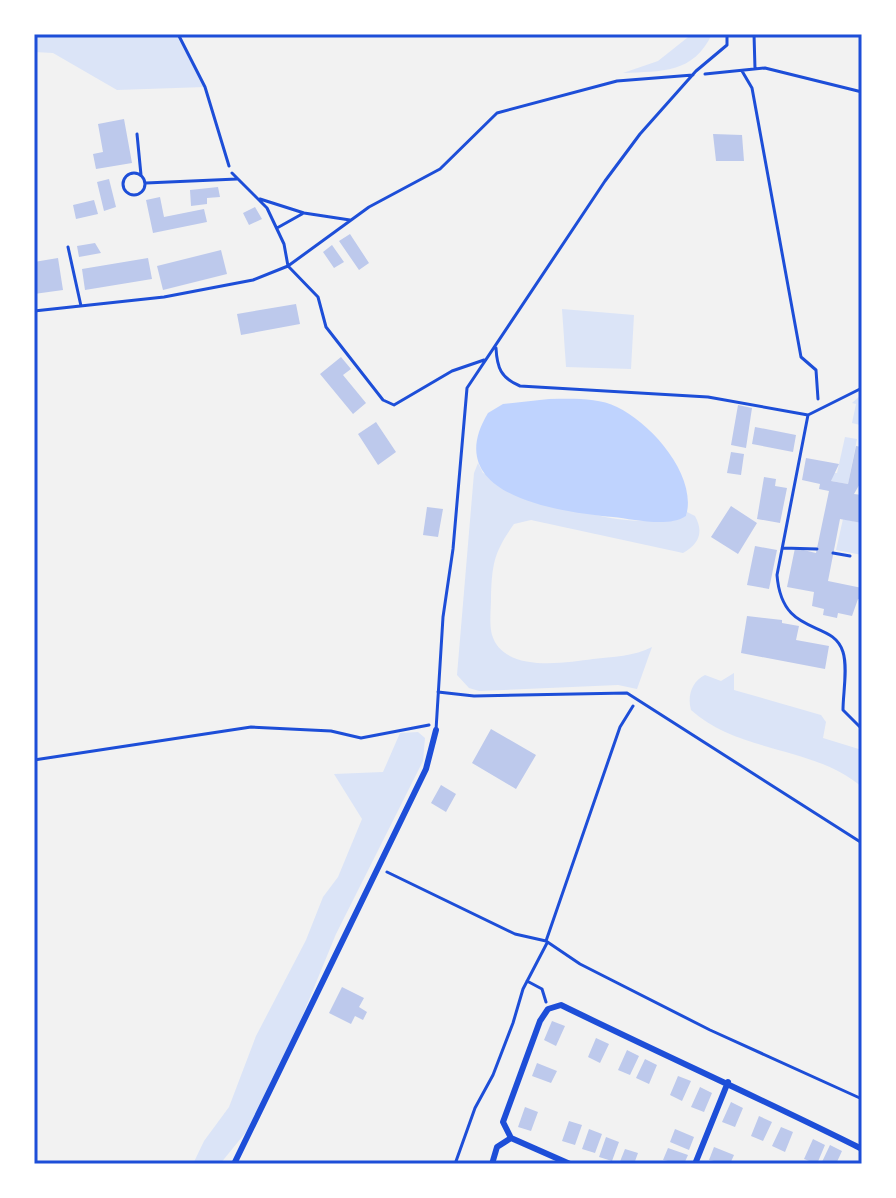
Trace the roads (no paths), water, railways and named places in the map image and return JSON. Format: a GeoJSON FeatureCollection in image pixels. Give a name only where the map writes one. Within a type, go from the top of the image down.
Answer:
{"type":"FeatureCollection","features":[{"type":"Feature","properties":{"kind":"street"},"geometry":{"type":"LineString","coordinates":[[234,1164],[426,769],[436,727]]}},
{"type":"Feature","properties":{"kind":"street"},"geometry":{"type":"LineString","coordinates":[[570,1164],[511,1138],[503,1122],[540,1021],[548,1009],[561,1005],[692,1069],[728,1082],[862,1149]]}},
{"type":"Feature","properties":{"kind":"street"},"geometry":{"type":"LineString","coordinates":[[695,1164],[728,1082]]}},
{"type":"Feature","properties":{"kind":"street"},"geometry":{"type":"LineString","coordinates":[[492,1164],[497,1147],[511,1138]]}},
{"type":"Feature","properties":{"kind":"lane"},"geometry":{"type":"LineString","coordinates":[[436,727],[467,388],[605,181],[664,104],[727,45],[727,34]]}},
{"type":"Feature","properties":{"kind":"lane"},"geometry":{"type":"LineString","coordinates":[[34,311],[164,297],[253,280],[288,266],[350,220],[440,169],[497,113],[617,81],[693,75]]}},
{"type":"Feature","properties":{"kind":"lane"},"geometry":{"type":"LineString","coordinates":[[137,134],[141,175],[146,183]]}},
{"type":"Feature","properties":{"kind":"lane"},"geometry":{"type":"LineString","coordinates":[[141,175],[133,173],[125,177],[125,190],[136,195],[143,191],[146,183]]}},
{"type":"Feature","properties":{"kind":"lane"},"geometry":{"type":"LineString","coordinates":[[232,173],[259,199],[277,228],[288,266],[318,297],[326,327],[383,400],[394,405],[452,371],[488,359]]}},
{"type":"Feature","properties":{"kind":"lane"},"geometry":{"type":"LineString","coordinates":[[146,183],[237,179]]}},
{"type":"Feature","properties":{"kind":"lane"},"geometry":{"type":"LineString","coordinates":[[259,199],[304,213],[350,220]]}},
{"type":"Feature","properties":{"kind":"lane"},"geometry":{"type":"LineString","coordinates":[[277,228],[304,213]]}},
{"type":"Feature","properties":{"kind":"lane"},"geometry":{"type":"LineString","coordinates":[[68,247],[81,306]]}},
{"type":"Feature","properties":{"kind":"lane"},"geometry":{"type":"LineString","coordinates":[[496,348],[499,370],[509,381],[520,386],[708,397],[808,415],[862,388]]}},
{"type":"Feature","properties":{"kind":"lane"},"geometry":{"type":"LineString","coordinates":[[808,415],[777,575],[778,594],[800,624],[833,637],[843,652],[843,710],[862,729]]}},
{"type":"Feature","properties":{"kind":"lane"},"geometry":{"type":"LineString","coordinates":[[783,548],[817,549]]}},
{"type":"Feature","properties":{"kind":"lane"},"geometry":{"type":"LineString","coordinates":[[833,553],[850,556]]}},
{"type":"Feature","properties":{"kind":"lane"},"geometry":{"type":"LineString","coordinates":[[438,692],[474,696],[627,693],[862,843]]}},
{"type":"Feature","properties":{"kind":"water"},"geometry":{"type":"Polygon","coordinates":[[[583,399],[609,404],[644,425],[669,452],[678,468],[688,500],[686,516],[670,522],[650,522],[564,510],[512,494],[492,481],[479,464],[477,441],[488,413],[503,404],[583,399]]]}}]}
